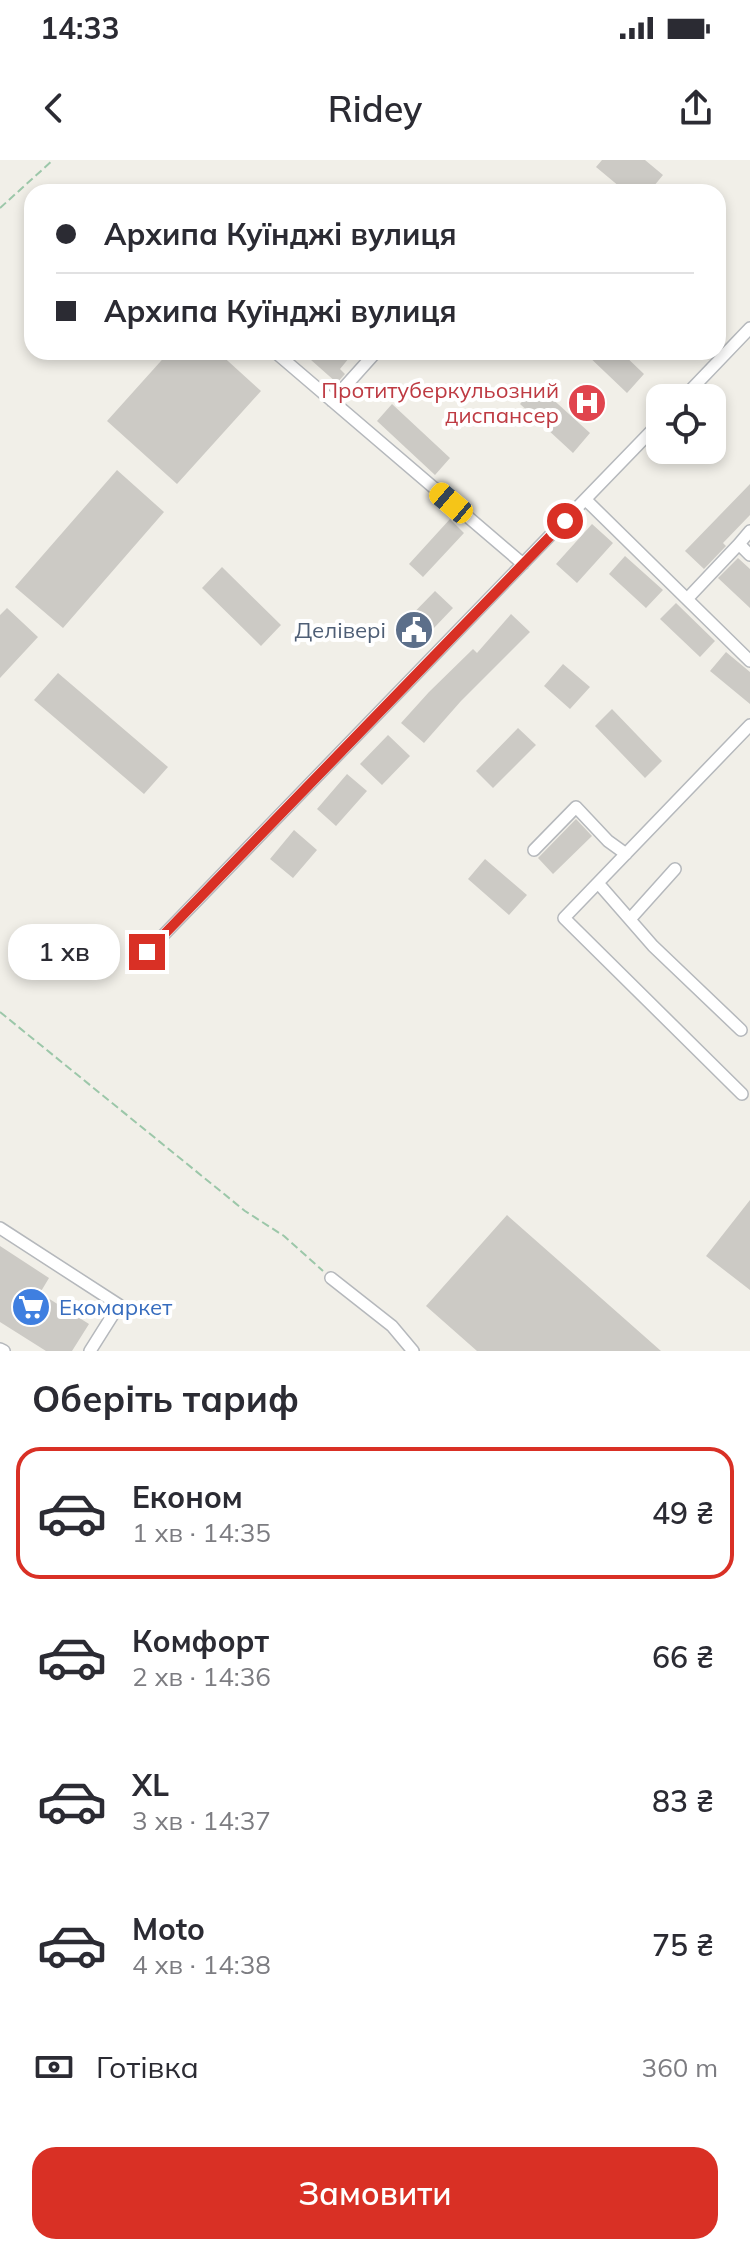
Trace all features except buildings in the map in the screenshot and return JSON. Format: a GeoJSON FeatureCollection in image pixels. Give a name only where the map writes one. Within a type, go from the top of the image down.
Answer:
{"type":"FeatureCollection","features":[{"type":"Feature","properties":{"kind":"street"},"geometry":{"type":"LineString","coordinates":[[726,353],[750,328]]}},
{"type":"Feature","properties":{"kind":"street"},"geometry":{"type":"LineString","coordinates":[[284,360],[523,564]]}},
{"type":"Feature","properties":{"kind":"street"},"geometry":{"type":"LineString","coordinates":[[332,401],[369,360]]}},
{"type":"Feature","properties":{"kind":"street"},"geometry":{"type":"LineString","coordinates":[[696,384],[719,360]]}},
{"type":"Feature","properties":{"kind":"street"},"geometry":{"type":"LineString","coordinates":[[147,952],[646,437]]}},
{"type":"Feature","properties":{"kind":"street"},"geometry":{"type":"LineString","coordinates":[[586,500],[750,661]]}},
{"type":"Feature","properties":{"kind":"street"},"geometry":{"type":"LineString","coordinates":[[687,599],[750,531]]}},
{"type":"Feature","properties":{"kind":"street"},"geometry":{"type":"LineString","coordinates":[[739,544],[750,555]]}},
{"type":"Feature","properties":{"kind":"street"},"geometry":{"type":"LineString","coordinates":[[742,1094],[564,918],[750,725]]}},
{"type":"Feature","properties":{"kind":"street"},"geometry":{"type":"LineString","coordinates":[[534,850],[576,807],[608,841],[626,854]]}},
{"type":"Feature","properties":{"kind":"street"},"geometry":{"type":"LineString","coordinates":[[631,918],[675,869]]}},
{"type":"Feature","properties":{"kind":"street"},"geometry":{"type":"LineString","coordinates":[[598,883],[653,946],[741,1030]]}},
{"type":"Feature","properties":{"kind":"street"},"geometry":{"type":"LineString","coordinates":[[0,1228],[119,1305],[90,1351]]}},
{"type":"Feature","properties":{"kind":"street"},"geometry":{"type":"LineString","coordinates":[[331,1278],[392,1326],[413,1351]]}},
{"type":"Feature","properties":{"kind":"path"},"geometry":{"type":"LineString","coordinates":[[26,184],[53,160]]}},
{"type":"Feature","properties":{"kind":"path"},"geometry":{"type":"LineString","coordinates":[[0,208],[24,186]]}},
{"type":"Feature","properties":{"kind":"path"},"geometry":{"type":"LineString","coordinates":[[0,1012],[245,1211],[284,1236],[331,1278]]}},
{"type":"Feature","properties":{"kind":"place","name":"Протитуберкульозний диспансер"},"geometry":{"type":"Point","coordinates":[587,403]}},
{"type":"Feature","properties":{"kind":"place","name":"Делівері"},"geometry":{"type":"Point","coordinates":[414,630]}},
{"type":"Feature","properties":{"kind":"place","name":"Екомаркет"},"geometry":{"type":"Point","coordinates":[31,1307]}},
{"type":"Feature","properties":{"kind":"route"},"geometry":{"type":"LineString","coordinates":[[147,952],[565,521]]}}]}
